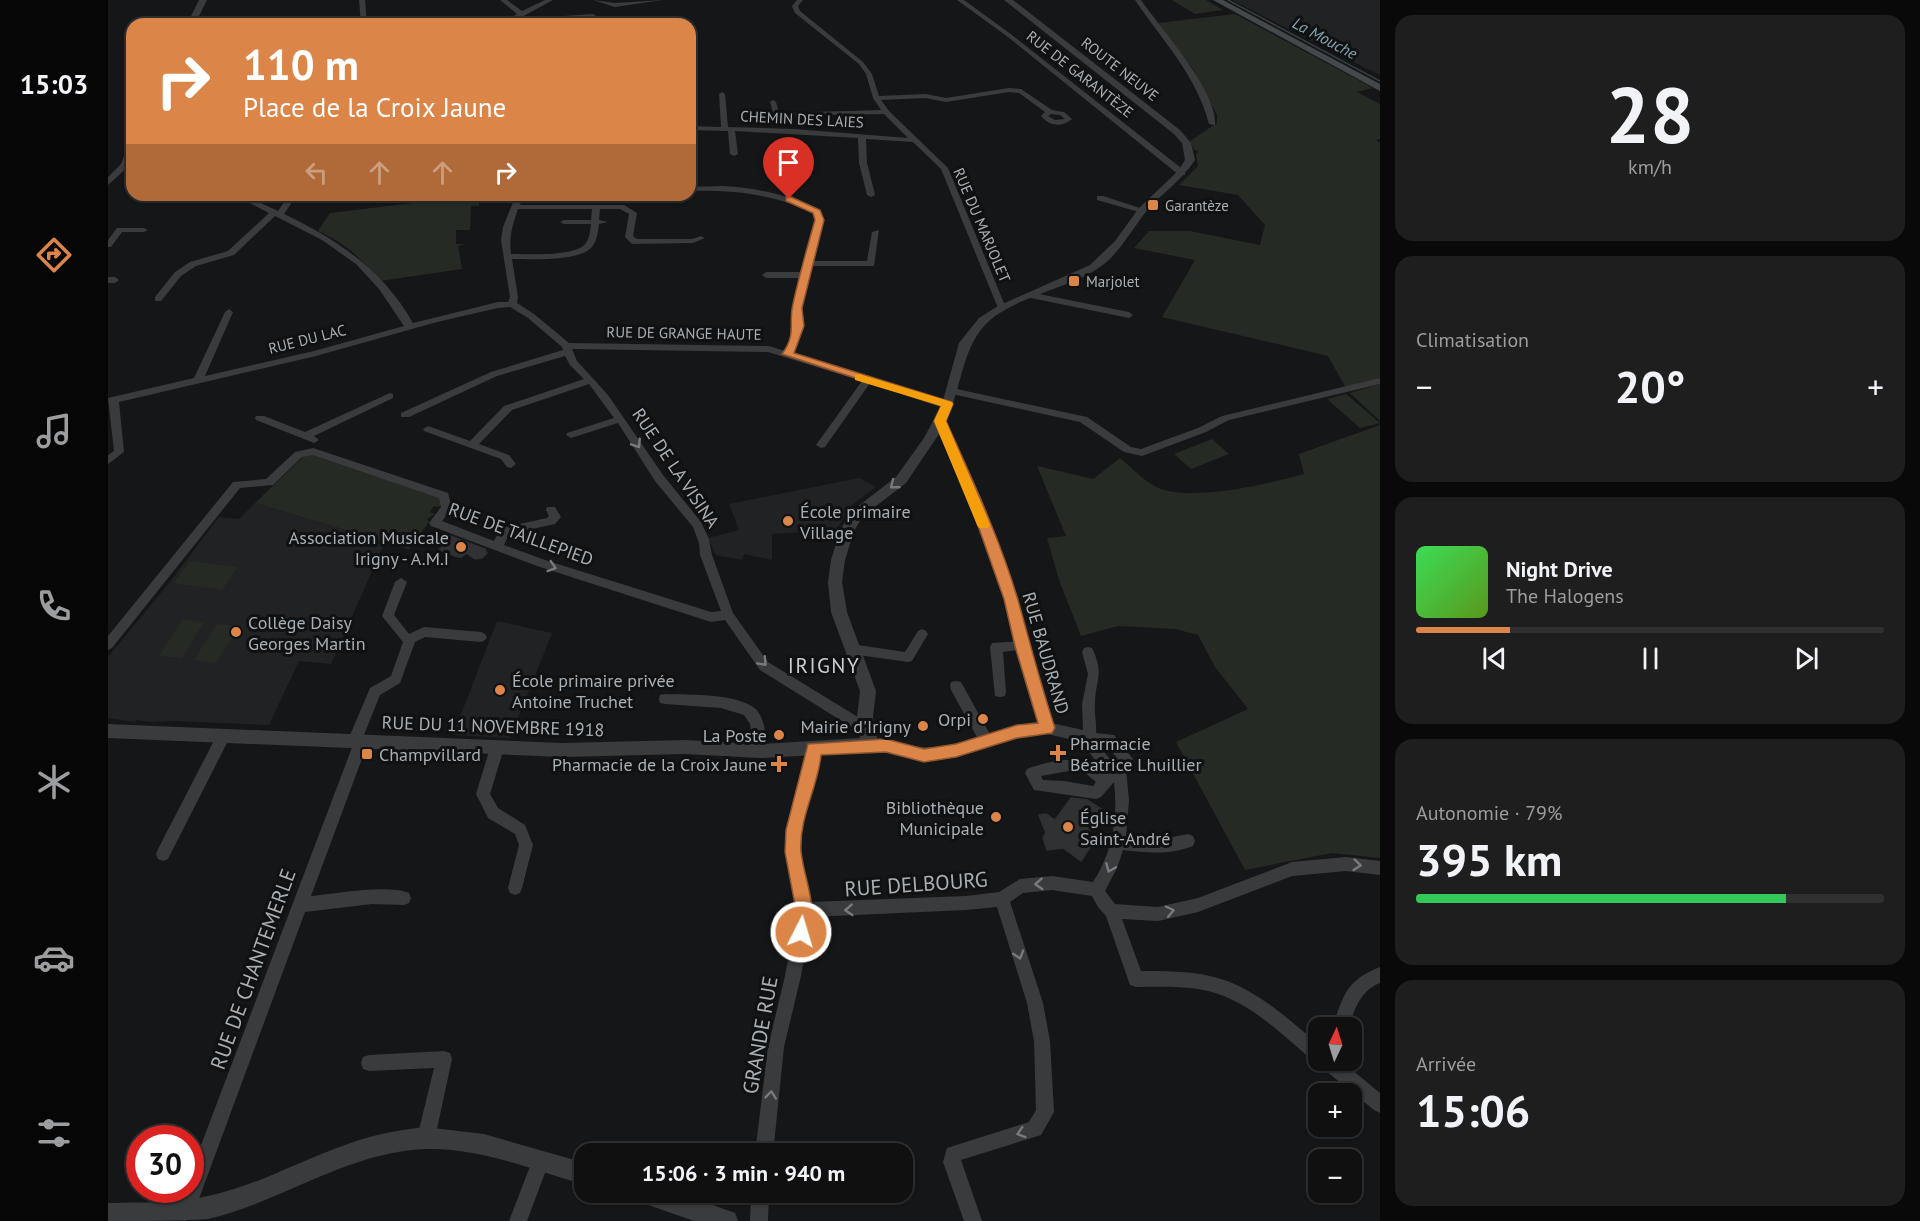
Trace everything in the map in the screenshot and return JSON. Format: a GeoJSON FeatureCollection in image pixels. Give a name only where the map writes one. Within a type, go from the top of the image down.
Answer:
{"type":"FeatureCollection","features":[{"type":"Feature","properties":{"kind":"main road"},"geometry":{"type":"LineString","coordinates":[[1217,0],[1380,88]]}},
{"type":"Feature","properties":{"kind":"street"},"geometry":{"type":"LineString","coordinates":[[194,18],[203,0]]}},
{"type":"Feature","properties":{"kind":"street"},"geometry":{"type":"LineString","coordinates":[[362,0],[364,18]]}},
{"type":"Feature","properties":{"kind":"street"},"geometry":{"type":"LineString","coordinates":[[503,0],[520,13]]}},
{"type":"Feature","properties":{"kind":"street"},"geometry":{"type":"LineString","coordinates":[[515,18],[520,13],[550,0]]}},
{"type":"Feature","properties":{"kind":"street"},"geometry":{"type":"LineString","coordinates":[[596,0],[615,5],[660,0]]}},
{"type":"Feature","properties":{"kind":"street","name":"RUE DU MARJOLET"},"geometry":{"type":"LineString","coordinates":[[800,0],[795,6],[797,12],[861,63],[869,74],[876,98],[886,112],[912,140],[944,168],[1002,308]]}},
{"type":"Feature","properties":{"kind":"street","name":"RUE DE GARANTÈZE"},"geometry":{"type":"LineString","coordinates":[[960,0],[1010,36],[1182,172]]}},
{"type":"Feature","properties":{"kind":"street","name":"ROUTE NEUVE"},"geometry":{"type":"LineString","coordinates":[[1008,0],[1181,136],[1188,148],[1190,160],[1182,172]]}},
{"type":"Feature","properties":{"kind":"street"},"geometry":{"type":"LineString","coordinates":[[1138,0],[1191,74],[1207,105],[1213,124]]}},
{"type":"Feature","properties":{"kind":"street"},"geometry":{"type":"LineString","coordinates":[[570,18],[593,16]]}},
{"type":"Feature","properties":{"kind":"street"},"geometry":{"type":"LineString","coordinates":[[876,98],[926,96],[946,100],[1009,90],[1022,91],[1050,112]]}},
{"type":"Feature","properties":{"kind":"street"},"geometry":{"type":"LineString","coordinates":[[722,94],[734,154]]}},
{"type":"Feature","properties":{"kind":"street"},"geometry":{"type":"LineString","coordinates":[[773,102],[776,115],[886,112]]}},
{"type":"Feature","properties":{"kind":"street","name":"CHEMIN DES LAIES"},"geometry":{"type":"LineString","coordinates":[[696,128],[912,140]]}},
{"type":"Feature","properties":{"kind":"street"},"geometry":{"type":"LineString","coordinates":[[862,136],[863,164],[871,195]]}},
{"type":"Feature","properties":{"kind":"street"},"geometry":{"type":"LineString","coordinates":[[108,182],[126,163]]}},
{"type":"Feature","properties":{"kind":"street"},"geometry":{"type":"LineString","coordinates":[[868,737],[865,717],[868,691],[839,612],[835,582],[838,560],[847,530],[858,513],[901,480],[930,439],[948,404],[965,343],[983,320],[1002,308],[1034,296],[1094,267],[1119,243],[1142,210],[1182,172]]}},
{"type":"Feature","properties":{"kind":"street"},"geometry":{"type":"LineString","coordinates":[[696,189],[727,187],[777,194],[817,212],[819,220],[797,308],[798,326],[792,349],[787,354]]}},
{"type":"Feature","properties":{"kind":"street"},"geometry":{"type":"LineString","coordinates":[[1100,198],[1142,210]]}},
{"type":"Feature","properties":{"kind":"street"},"geometry":{"type":"LineString","coordinates":[[250,201],[328,240],[358,261],[408,322],[409,327]]}},
{"type":"Feature","properties":{"kind":"street"},"geometry":{"type":"LineString","coordinates":[[159,299],[177,274],[193,264],[231,253],[265,219],[277,214],[289,201]]}},
{"type":"Feature","properties":{"kind":"street"},"geometry":{"type":"LineString","coordinates":[[512,304],[514,297],[505,240],[518,201]]}},
{"type":"Feature","properties":{"kind":"street"},"geometry":{"type":"LineString","coordinates":[[515,207],[621,207],[633,213],[629,237],[635,242],[693,241],[702,238]]}},
{"type":"Feature","properties":{"kind":"street"},"geometry":{"type":"LineString","coordinates":[[572,254],[589,245],[596,207]]}},
{"type":"Feature","properties":{"kind":"street"},"geometry":{"type":"LineString","coordinates":[[564,222],[604,222]]}},
{"type":"Feature","properties":{"kind":"street"},"geometry":{"type":"LineString","coordinates":[[108,245],[120,230],[144,230]]}},
{"type":"Feature","properties":{"kind":"street"},"geometry":{"type":"LineString","coordinates":[[808,263],[871,264],[876,232]]}},
{"type":"Feature","properties":{"kind":"street"},"geometry":{"type":"LineString","coordinates":[[508,257],[595,254]]}},
{"type":"Feature","properties":{"kind":"street"},"geometry":{"type":"LineString","coordinates":[[766,275],[806,275]]}},
{"type":"Feature","properties":{"kind":"street"},"geometry":{"type":"LineString","coordinates":[[1034,296],[1129,315]]}},
{"type":"Feature","properties":{"kind":"street","name":"RUE DU LAC"},"geometry":{"type":"LineString","coordinates":[[111,400],[324,351],[498,305],[512,304]]}},
{"type":"Feature","properties":{"kind":"street","name":"RUE DE LA VISINA"},"geometry":{"type":"LineString","coordinates":[[512,304],[531,316],[567,349],[621,419],[660,478],[697,525],[728,615],[764,666],[868,737]]}},
{"type":"Feature","properties":{"kind":"street"},"geometry":{"type":"LineString","coordinates":[[198,380],[229,312]]}},
{"type":"Feature","properties":{"kind":"street","name":"RUE DE GRANGE HAUTE"},"geometry":{"type":"LineString","coordinates":[[567,349],[729,347],[769,349],[948,404]]}},
{"type":"Feature","properties":{"kind":"street"},"geometry":{"type":"LineString","coordinates":[[405,416],[494,374],[567,349]]}},
{"type":"Feature","properties":{"kind":"street"},"geometry":{"type":"LineString","coordinates":[[472,445],[508,408],[590,380]]}},
{"type":"Feature","properties":{"kind":"street"},"geometry":{"type":"LineString","coordinates":[[820,445],[867,380]]}},
{"type":"Feature","properties":{"kind":"street"},"geometry":{"type":"LineString","coordinates":[[952,391],[1063,412],[1083,419],[1128,450],[1142,453],[1202,430],[1226,418],[1380,381]]}},
{"type":"Feature","properties":{"kind":"street"},"geometry":{"type":"LineString","coordinates":[[308,435],[390,396]]}},
{"type":"Feature","properties":{"kind":"street"},"geometry":{"type":"LineString","coordinates":[[108,460],[118,452],[113,447],[111,400]]}},
{"type":"Feature","properties":{"kind":"street"},"geometry":{"type":"LineString","coordinates":[[108,645],[237,485],[269,482],[299,454],[313,451],[316,441],[308,435],[260,418]]}},
{"type":"Feature","properties":{"kind":"street"},"geometry":{"type":"LineString","coordinates":[[571,435],[621,419]]}},
{"type":"Feature","properties":{"kind":"street","name":"RUE BAUDRAND"},"geometry":{"type":"LineString","coordinates":[[940,421],[975,500],[1011,599],[1022,646],[1047,728]]}},
{"type":"Feature","properties":{"kind":"street"},"geometry":{"type":"LineString","coordinates":[[428,429],[505,457],[511,465]]}},
{"type":"Feature","properties":{"kind":"street"},"geometry":{"type":"LineString","coordinates":[[930,439],[951,445]]}},
{"type":"Feature","properties":{"kind":"street","name":"RUE DE TAILLEPIED"},"geometry":{"type":"LineString","coordinates":[[313,451],[444,496],[447,508],[435,523],[497,548],[711,617],[728,615]]}},
{"type":"Feature","properties":{"kind":"street"},"geometry":{"type":"LineString","coordinates":[[497,548],[505,531],[551,521],[555,517],[551,510]]}},
{"type":"Feature","properties":{"kind":"street"},"geometry":{"type":"LineString","coordinates":[[401,582],[388,616],[405,638],[410,639],[424,632],[481,637]]}},
{"type":"Feature","properties":{"kind":"street"},"geometry":{"type":"LineString","coordinates":[[851,649],[908,657],[922,634]]}},
{"type":"Feature","properties":{"kind":"street","name":"RUE DE CHANTEMERLE"},"geometry":{"type":"LineString","coordinates":[[185,1212],[375,692],[396,679],[410,639]]}},
{"type":"Feature","properties":{"kind":"street"},"geometry":{"type":"LineString","coordinates":[[1000,692],[996,647],[1022,646]]}},
{"type":"Feature","properties":{"kind":"street"},"geometry":{"type":"LineString","coordinates":[[1088,652],[1094,674],[1088,704],[1089,740]]}},
{"type":"Feature","properties":{"kind":"street"},"geometry":{"type":"LineString","coordinates":[[956,686],[987,742]]}},
{"type":"Feature","properties":{"kind":"street"},"geometry":{"type":"LineString","coordinates":[[665,699],[714,702],[748,710],[753,716],[760,738],[760,751]]}},
{"type":"Feature","properties":{"kind":"street"},"geometry":{"type":"LineString","coordinates":[[1047,728],[1078,734],[1089,740],[1105,763],[1119,770]]}},
{"type":"Feature","properties":{"kind":"street","name":"RUE DU 11 NOVEMBRE 1918"},"geometry":{"type":"LineString","coordinates":[[108,731],[358,740],[497,748],[604,750],[685,747],[760,751],[814,748],[868,737],[886,746],[924,755],[956,750],[1017,732],[1047,728]]}},
{"type":"Feature","properties":{"kind":"street"},"geometry":{"type":"LineString","coordinates":[[163,854],[224,735]]}},
{"type":"Feature","properties":{"kind":"street"},"geometry":{"type":"LineString","coordinates":[[497,748],[483,794],[493,813],[520,830],[526,845],[515,888]]}},
{"type":"Feature","properties":{"kind":"street","name":"GRANDE RUE"},"geometry":{"type":"LineString","coordinates":[[765,1143],[776,1047],[793,976],[805,910],[793,852],[796,822],[814,748]]}},
{"type":"Feature","properties":{"kind":"street"},"geometry":{"type":"LineString","coordinates":[[1105,782],[1119,770]]}},
{"type":"Feature","properties":{"kind":"street"},"geometry":{"type":"LineString","coordinates":[[1119,770],[1122,792],[1119,843],[1104,880],[1097,890],[1103,902],[1112,910],[1136,979],[1217,985],[1241,995],[1284,1025],[1308,1045]]}},
{"type":"Feature","properties":{"kind":"street"},"geometry":{"type":"LineString","coordinates":[[1119,843],[1158,846],[1188,841]]}},
{"type":"Feature","properties":{"kind":"street"},"geometry":{"type":"LineString","coordinates":[[1112,910],[1158,914],[1198,905],[1292,869],[1346,864],[1380,867]]}},
{"type":"Feature","properties":{"kind":"street","name":"RUE DELBOURG"},"geometry":{"type":"LineString","coordinates":[[805,910],[966,903],[1002,898],[1020,886],[1052,883],[1097,890]]}},
{"type":"Feature","properties":{"kind":"street"},"geometry":{"type":"LineString","coordinates":[[299,905],[372,897],[404,898]]}},
{"type":"Feature","properties":{"kind":"street"},"geometry":{"type":"LineString","coordinates":[[973,1221],[952,1162],[953,1154],[1035,1129],[1045,1112],[1042,1041],[1035,1003],[1002,898]]}},
{"type":"Feature","properties":{"kind":"street"},"geometry":{"type":"LineString","coordinates":[[1344,1017],[1356,988],[1368,979],[1380,975]]}},
{"type":"Feature","properties":{"kind":"street"},"geometry":{"type":"LineString","coordinates":[[369,1063],[444,1059],[426,1138]]}},
{"type":"Feature","properties":{"kind":"street"},"geometry":{"type":"LineString","coordinates":[[1339,1071],[1380,1104]]}},
{"type":"Feature","properties":{"kind":"street"},"geometry":{"type":"LineString","coordinates":[[108,1214],[185,1212],[221,1205],[365,1149],[399,1141],[426,1138],[460,1140],[574,1171]]}},
{"type":"Feature","properties":{"kind":"street"},"geometry":{"type":"LineString","coordinates":[[518,1221],[540,1162]]}},
{"type":"Feature","properties":{"kind":"street"},"geometry":{"type":"LineString","coordinates":[[674,1203],[727,1221]]}},
{"type":"Feature","properties":{"kind":"street"},"geometry":{"type":"LineString","coordinates":[[759,1221],[760,1203]]}},
{"type":"Feature","properties":{"kind":"shaded area"},"geometry":{"type":"Polygon","coordinates":[[[1172,0],[1206,0],[1223,10],[1195,14],[1172,0]]]}},
{"type":"Feature","properties":{"kind":"shaded area"},"geometry":{"type":"Polygon","coordinates":[[[1232,0],[1380,0],[1380,75],[1333,52],[1232,0]]]}},
{"type":"Feature","properties":{"kind":"shaded area"},"geometry":{"type":"Polygon","coordinates":[[[1235,14],[1373,88],[1357,92],[1380,104],[1380,139],[1376,140],[1380,143],[1380,379],[1346,388],[1328,356],[1162,317],[1195,260],[1134,248],[1149,231],[1190,231],[1260,245],[1265,225],[1238,195],[1179,185],[1198,166],[1196,155],[1198,151],[1194,150],[1190,141],[1217,123],[1217,115],[1193,69],[1158,23],[1235,14]]]}},
{"type":"Feature","properties":{"kind":"shaded area"},"geometry":{"type":"Polygon","coordinates":[[[429,201],[479,201],[479,206],[471,206],[470,230],[456,230],[456,244],[466,244],[458,246],[462,269],[380,281],[352,252],[318,231],[330,213],[429,201]]]}},
{"type":"Feature","properties":{"kind":"shaded area"},"geometry":{"type":"Polygon","coordinates":[[[1380,384],[1380,421],[1350,393],[1380,384]]]}},
{"type":"Feature","properties":{"kind":"shaded area"},"geometry":{"type":"Polygon","coordinates":[[[1346,394],[1380,423],[1360,428],[1327,399],[1346,394]]]}},
{"type":"Feature","properties":{"kind":"shaded area"},"geometry":{"type":"Polygon","coordinates":[[[1380,425],[1380,858],[1332,853],[1245,870],[1176,742],[1248,709],[1215,667],[1198,635],[1175,629],[1118,626],[1081,636],[1059,580],[1047,538],[1066,536],[1037,466],[1093,479],[1120,458],[1145,480],[1161,489],[1194,493],[1232,490],[1304,474],[1299,454],[1380,425]]]}},
{"type":"Feature","properties":{"kind":"shaded area"},"geometry":{"type":"Polygon","coordinates":[[[1212,439],[1229,454],[1191,469],[1174,454],[1212,439]]]}},
{"type":"Feature","properties":{"kind":"shaded area"},"geometry":{"type":"Polygon","coordinates":[[[312,454],[440,498],[443,503],[439,507],[434,506],[430,512],[435,514],[427,519],[429,522],[409,549],[255,503],[304,456],[312,454]]]}},
{"type":"Feature","properties":{"kind":"shaded area","name":"École primaire Village"},"geometry":{"type":"Polygon","coordinates":[[[859,478],[876,487],[852,505],[836,530],[772,534],[772,560],[744,554],[742,560],[716,555],[708,538],[739,530],[729,504],[859,478]]]}},
{"type":"Feature","properties":{"kind":"shaded area","name":"Collège Daisy Georges Martin"},"geometry":{"type":"Polygon","coordinates":[[[255,503],[385,542],[331,664],[299,661],[269,725],[136,720],[135,722],[108,718],[108,657],[169,583],[219,517],[239,519],[255,503]]]}},
{"type":"Feature","properties":{"kind":"shaded area"},"geometry":{"type":"Polygon","coordinates":[[[190,561],[238,567],[222,590],[174,583],[190,561]]]}},
{"type":"Feature","properties":{"kind":"shaded area"},"geometry":{"type":"Polygon","coordinates":[[[183,619],[204,622],[182,658],[159,656],[183,619]]]}},
{"type":"Feature","properties":{"kind":"shaded area","name":"École primaire privée Antoine Truchet"},"geometry":{"type":"Polygon","coordinates":[[[497,621],[552,633],[510,738],[453,735],[497,621]]]}},
{"type":"Feature","properties":{"kind":"shaded area"},"geometry":{"type":"Polygon","coordinates":[[[217,624],[239,627],[216,663],[194,660],[217,624]]]}},
{"type":"Feature","properties":{"kind":"building","name":"Association Musicale Irigny - A.M.I"},"geometry":{"type":"Polygon","coordinates":[[[448,535],[485,549],[487,553],[482,558],[475,559],[466,553],[458,557],[439,550],[443,546],[439,545],[448,535]]]}},
{"type":"Feature","properties":{"kind":"building","name":"Église Saint-André"},"geometry":{"type":"Polygon","coordinates":[[[1071,798],[1087,800],[1103,810],[1087,835],[1095,840],[1081,861],[1063,848],[1047,850],[1043,838],[1046,833],[1039,815],[1046,814],[1055,820],[1071,798]]]}},
{"type":"Feature","properties":{"kind":"waterway","name":"La Mouche"},"geometry":{"type":"LineString","coordinates":[[1228,0],[1380,81]]}},
{"type":"Feature","properties":{"kind":"slow traffic"},"geometry":{"type":"LineString","coordinates":[[859,378],[948,404],[940,421],[984,525]]}},
{"type":"Feature","properties":{"kind":"place","name":"Garantèze"},"geometry":{"type":"Point","coordinates":[1153,205]}},
{"type":"Feature","properties":{"kind":"place","name":"Marjolet"},"geometry":{"type":"Point","coordinates":[1074,281]}},
{"type":"Feature","properties":{"kind":"place","name":"École primaire Village"},"geometry":{"type":"Point","coordinates":[788,521]}},
{"type":"Feature","properties":{"kind":"place","name":"Association Musicale Irigny - A.M.I"},"geometry":{"type":"Point","coordinates":[461,547]}},
{"type":"Feature","properties":{"kind":"place","name":"Collège Daisy Georges Martin"},"geometry":{"type":"Point","coordinates":[236,632]}},
{"type":"Feature","properties":{"kind":"place","name":"École primaire privée Antoine Truchet"},"geometry":{"type":"Point","coordinates":[500,690]}},
{"type":"Feature","properties":{"kind":"place","name":"Orpi"},"geometry":{"type":"Point","coordinates":[983,719]}},
{"type":"Feature","properties":{"kind":"place","name":"Mairie d'Irigny"},"geometry":{"type":"Point","coordinates":[923,726]}},
{"type":"Feature","properties":{"kind":"place","name":"La Poste"},"geometry":{"type":"Point","coordinates":[779,735]}},
{"type":"Feature","properties":{"kind":"place","name":"Pharmacie Béatrice Lhuillier"},"geometry":{"type":"Point","coordinates":[1058,753]}},
{"type":"Feature","properties":{"kind":"place","name":"Champvillard"},"geometry":{"type":"Point","coordinates":[367,754]}},
{"type":"Feature","properties":{"kind":"place","name":"Pharmacie de la Croix Jaune"},"geometry":{"type":"Point","coordinates":[779,764]}},
{"type":"Feature","properties":{"kind":"place","name":"Bibliothèque Municipale"},"geometry":{"type":"Point","coordinates":[996,817]}},
{"type":"Feature","properties":{"kind":"place","name":"Église Saint-André"},"geometry":{"type":"Point","coordinates":[1068,827]}},
{"type":"Feature","properties":{"kind":"district","name":"IRIGNY"},"geometry":{"type":"Point","coordinates":[824,665]}},
{"type":"Feature","properties":{"kind":"route"},"geometry":{"type":"LineString","coordinates":[[789,199],[802,203],[817,212],[819,220],[797,308],[798,326],[792,349],[787,354],[948,404],[940,421],[975,500],[1011,599],[1022,646],[1047,728],[1017,732],[956,750],[924,755],[886,746],[814,748],[794,830],[793,852],[805,910],[801,932]]}}]}
